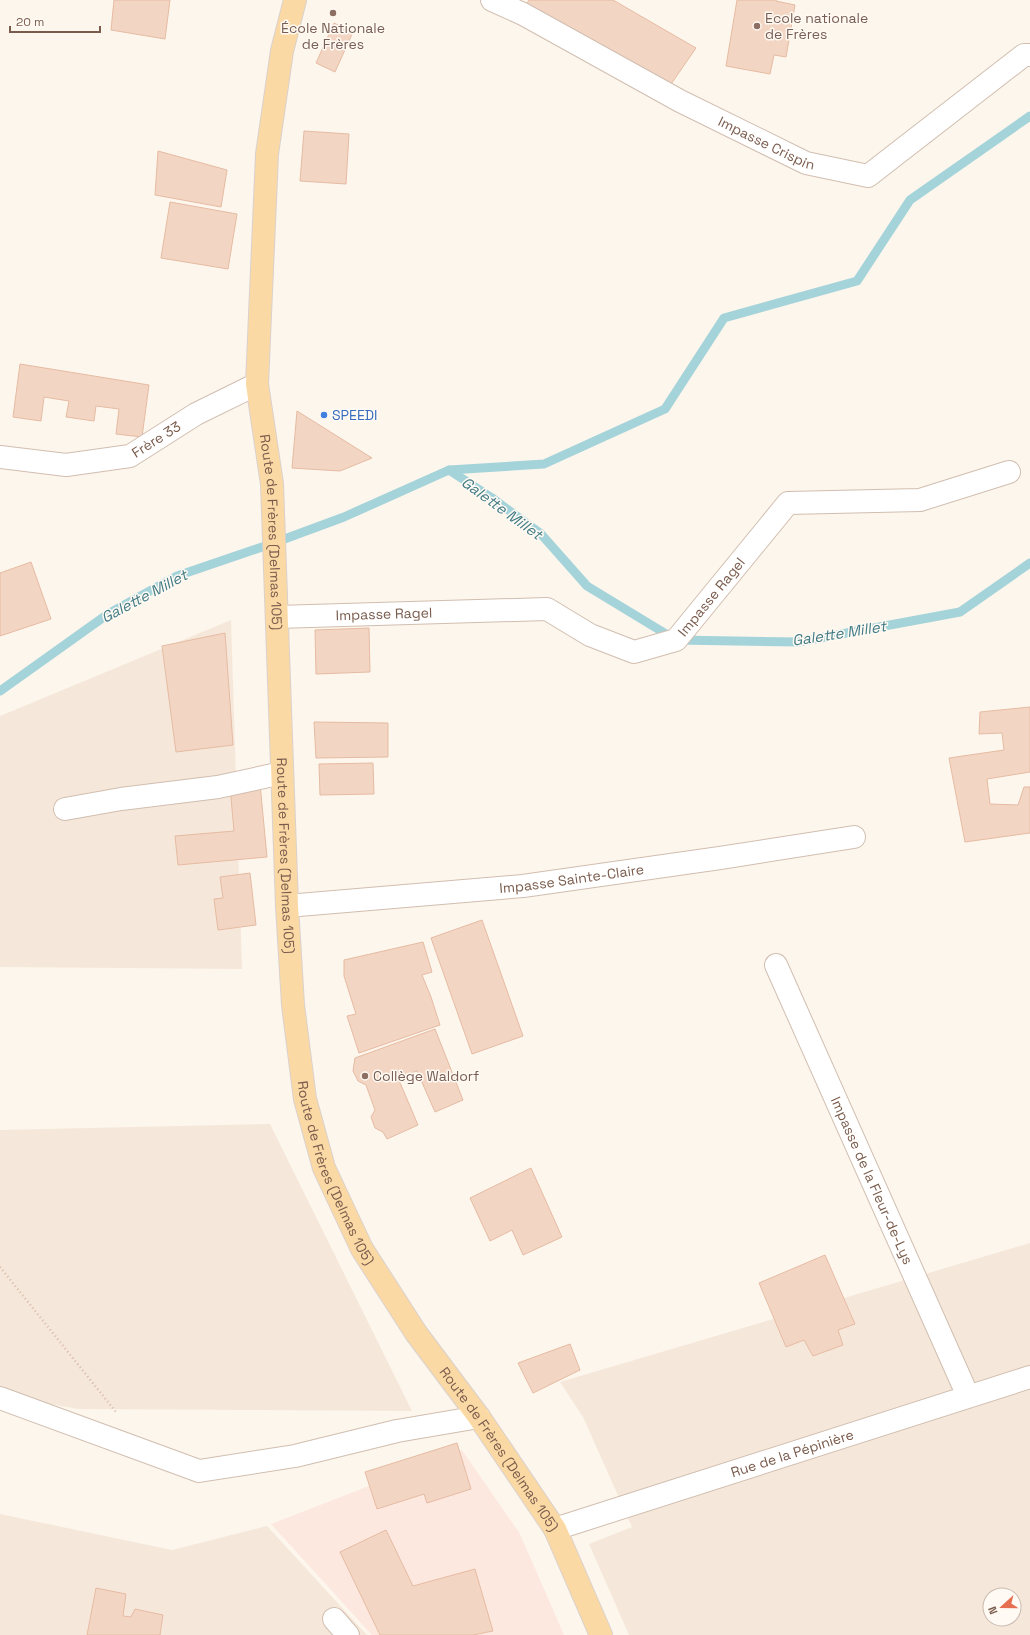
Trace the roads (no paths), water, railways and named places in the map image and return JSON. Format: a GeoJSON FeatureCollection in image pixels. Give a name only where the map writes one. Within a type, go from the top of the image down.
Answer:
{"type":"FeatureCollection","features":[{"type":"Feature","properties":{"kind":"main road","name":"Route de Frères (Delmas 105)"},"geometry":{"type":"LineString","coordinates":[[295,0],[282,51],[267,154],[257,384],[272,484],[287,906],[293,1005],[305,1099],[324,1168],[362,1249],[416,1333],[479,1417],[554,1529],[601,1635]]}},
{"type":"Feature","properties":{"kind":"street","name":"Impasse Crispin"},"geometry":{"type":"LineString","coordinates":[[492,0],[523,14],[680,101],[806,162],[868,176],[1024,55],[1030,55]]}},
{"type":"Feature","properties":{"kind":"street","name":"Frère 33"},"geometry":{"type":"LineString","coordinates":[[0,457],[66,465],[130,456],[196,414],[257,384]]}},
{"type":"Feature","properties":{"kind":"street","name":"Impasse Ragel"},"geometry":{"type":"LineString","coordinates":[[277,617],[547,609],[590,635],[634,652],[676,640],[788,503],[920,500],[1009,472]]}},
{"type":"Feature","properties":{"kind":"street"},"geometry":{"type":"LineString","coordinates":[[65,809],[121,799],[218,787],[282,773]]}},
{"type":"Feature","properties":{"kind":"street","name":"Impasse Sainte-Claire"},"geometry":{"type":"LineString","coordinates":[[287,906],[523,886],[854,837]]}},
{"type":"Feature","properties":{"kind":"street","name":"Impasse de la Fleur-de-Lys"},"geometry":{"type":"LineString","coordinates":[[776,965],[968,1396]]}},
{"type":"Feature","properties":{"kind":"street","name":"Rue de la Pépinière"},"geometry":{"type":"LineString","coordinates":[[554,1529],[1030,1377]]}},
{"type":"Feature","properties":{"kind":"street"},"geometry":{"type":"LineString","coordinates":[[0,1398],[199,1471],[295,1456],[397,1431],[479,1417]]}},
{"type":"Feature","properties":{"kind":"street"},"geometry":{"type":"LineString","coordinates":[[334,1619],[348,1635]]}},
{"type":"Feature","properties":{"kind":"waterway"},"geometry":{"type":"LineString","coordinates":[[449,470],[544,464],[665,409],[724,318],[857,281],[910,200],[1030,116]]}},
{"type":"Feature","properties":{"kind":"waterway","name":"Galette Millet"},"geometry":{"type":"LineString","coordinates":[[0,691],[108,614],[177,576],[344,517],[449,470],[492,498],[541,534],[587,586],[676,640],[798,642],[960,612],[1030,563]]}},
{"type":"Feature","properties":{"kind":"place","name":"École Nationale de Frères"},"geometry":{"type":"Point","coordinates":[333,13]}},
{"type":"Feature","properties":{"kind":"place","name":"Ecole nationale de Frères"},"geometry":{"type":"Point","coordinates":[757,26]}},
{"type":"Feature","properties":{"kind":"place","name":"SPEEDI"},"geometry":{"type":"Point","coordinates":[324,415]}},
{"type":"Feature","properties":{"kind":"place","name":"Collège Waldorf"},"geometry":{"type":"Point","coordinates":[365,1076]}}]}
